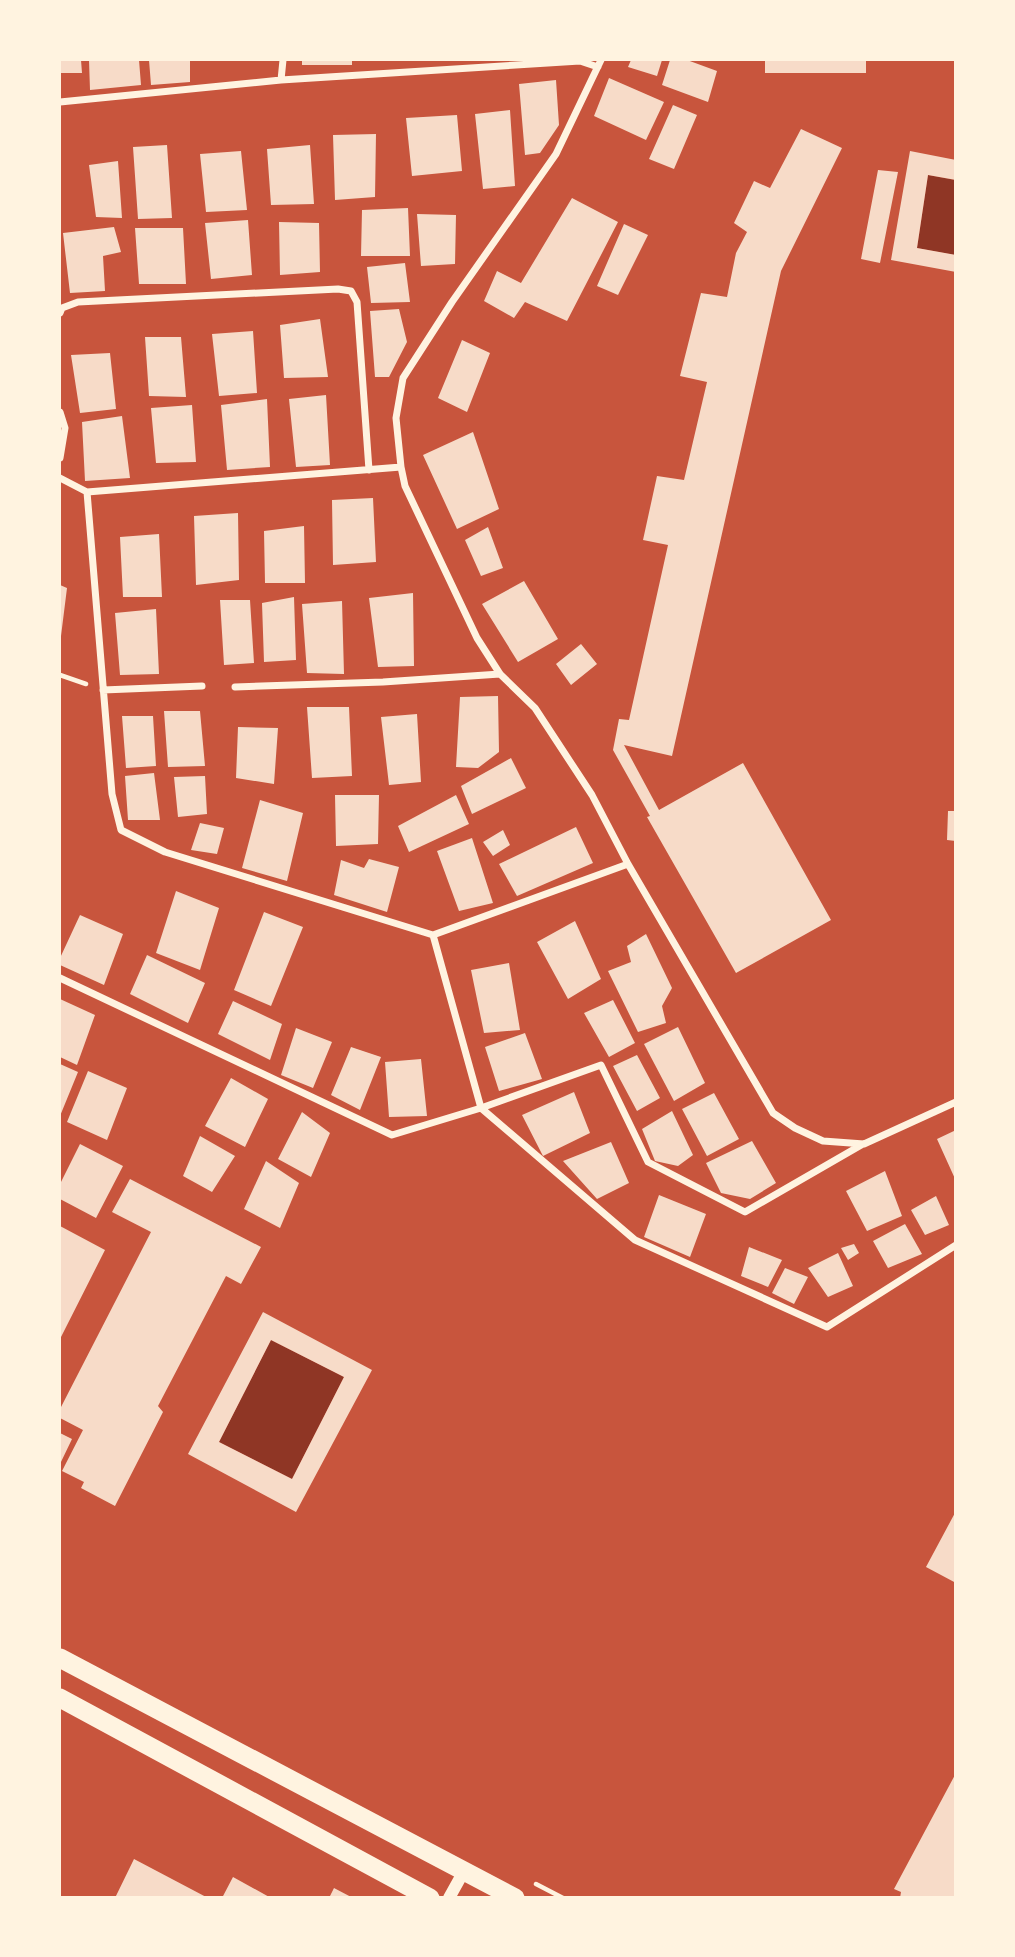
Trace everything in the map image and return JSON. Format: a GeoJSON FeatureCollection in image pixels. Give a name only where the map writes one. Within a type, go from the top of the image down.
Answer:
{"type":"FeatureCollection","features":[{"type":"Feature","properties":{"kind":"highway"},"geometry":{"type":"LineString","coordinates":[[60,1658],[515,1898]]}},
{"type":"Feature","properties":{"kind":"highway"},"geometry":{"type":"LineString","coordinates":[[60,1698],[430,1898]]}},
{"type":"Feature","properties":{"kind":"street"},"geometry":{"type":"LineString","coordinates":[[281,80],[283,60]]}},
{"type":"Feature","properties":{"kind":"street"},"geometry":{"type":"LineString","coordinates":[[60,102],[281,80],[580,61],[600,63],[556,154],[452,302],[403,378],[396,418],[405,486],[477,638],[500,674],[535,708],[592,795],[628,864],[773,1112],[795,1128],[823,1141],[864,1144]]}},
{"type":"Feature","properties":{"kind":"street"},"geometry":{"type":"LineString","coordinates":[[60,313],[62,308],[78,302],[338,289],[351,291],[357,302],[369,470]]}},
{"type":"Feature","properties":{"kind":"street"},"geometry":{"type":"LineString","coordinates":[[60,412],[65,428],[60,458]]}},
{"type":"Feature","properties":{"kind":"street"},"geometry":{"type":"LineString","coordinates":[[60,478],[87,492],[401,467]]}},
{"type":"Feature","properties":{"kind":"street"},"geometry":{"type":"LineString","coordinates":[[87,492],[112,794],[121,830],[165,852],[433,935],[628,864]]}},
{"type":"Feature","properties":{"kind":"street"},"geometry":{"type":"LineString","coordinates":[[235,687],[383,682],[500,674]]}},
{"type":"Feature","properties":{"kind":"street"},"geometry":{"type":"LineString","coordinates":[[103,690],[202,686]]}},
{"type":"Feature","properties":{"kind":"street"},"geometry":{"type":"LineString","coordinates":[[433,935],[481,1108],[635,1240],[827,1326],[956,1245]]}},
{"type":"Feature","properties":{"kind":"street"},"geometry":{"type":"LineString","coordinates":[[60,978],[393,1135],[481,1108],[601,1065],[648,1162],[745,1212],[864,1144],[956,1102]]}},
{"type":"Feature","properties":{"kind":"street"},"geometry":{"type":"LineString","coordinates":[[449,1898],[464,1871]]}},
{"type":"Feature","properties":{"kind":"path"},"geometry":{"type":"LineString","coordinates":[[526,1878],[563,1898]]}},
{"type":"Feature","properties":{"kind":"shaded area"},"geometry":{"type":"Polygon","coordinates":[[[928,175],[955,180],[955,255],[917,248],[928,175]]]}},
{"type":"Feature","properties":{"kind":"shaded area"},"geometry":{"type":"Polygon","coordinates":[[[271,1340],[344,1377],[292,1479],[219,1442],[271,1340]]]}},
{"type":"Feature","properties":{"kind":"building"},"geometry":{"type":"Polygon","coordinates":[[[60,60],[81,60],[82,73],[60,73],[60,60]]]}},
{"type":"Feature","properties":{"kind":"building"},"geometry":{"type":"Polygon","coordinates":[[[89,60],[139,60],[141,85],[90,90],[89,60]]]}},
{"type":"Feature","properties":{"kind":"building"},"geometry":{"type":"Polygon","coordinates":[[[149,60],[190,60],[190,82],[151,85],[149,60]]]}},
{"type":"Feature","properties":{"kind":"building"},"geometry":{"type":"Polygon","coordinates":[[[302,60],[352,60],[352,65],[302,65],[302,60]]]}},
{"type":"Feature","properties":{"kind":"building"},"geometry":{"type":"Polygon","coordinates":[[[631,60],[662,60],[657,76],[628,67],[631,60]]]}},
{"type":"Feature","properties":{"kind":"building"},"geometry":{"type":"Polygon","coordinates":[[[670,60],[687,60],[717,71],[708,102],[662,85],[670,60]]]}},
{"type":"Feature","properties":{"kind":"building"},"geometry":{"type":"Polygon","coordinates":[[[765,60],[866,60],[866,73],[765,73],[765,60]]]}},
{"type":"Feature","properties":{"kind":"building"},"geometry":{"type":"Polygon","coordinates":[[[609,78],[664,102],[646,140],[594,116],[609,78]]]}},
{"type":"Feature","properties":{"kind":"building"},"geometry":{"type":"Polygon","coordinates":[[[556,80],[559,125],[540,153],[525,155],[519,84],[556,80]]]}},
{"type":"Feature","properties":{"kind":"building"},"geometry":{"type":"Polygon","coordinates":[[[673,105],[697,115],[674,169],[649,159],[673,105]]]}},
{"type":"Feature","properties":{"kind":"building"},"geometry":{"type":"Polygon","coordinates":[[[510,110],[515,186],[483,189],[475,114],[510,110]]]}},
{"type":"Feature","properties":{"kind":"building"},"geometry":{"type":"Polygon","coordinates":[[[457,115],[462,171],[412,176],[406,118],[457,115]]]}},
{"type":"Feature","properties":{"kind":"building"},"geometry":{"type":"Polygon","coordinates":[[[801,129],[842,148],[781,271],[672,756],[624,745],[659,810],[743,763],[831,920],[736,973],[647,817],[650,816],[613,750],[619,719],[629,720],[668,545],[643,540],[657,476],[684,480],[707,382],[680,376],[701,293],[727,297],[736,253],[747,232],[734,223],[754,181],[770,188],[801,129]]]}},
{"type":"Feature","properties":{"kind":"building"},"geometry":{"type":"Polygon","coordinates":[[[376,134],[375,197],[335,200],[333,135],[376,134]]]}},
{"type":"Feature","properties":{"kind":"building"},"geometry":{"type":"Polygon","coordinates":[[[167,145],[172,218],[138,219],[133,147],[167,145]]]}},
{"type":"Feature","properties":{"kind":"building"},"geometry":{"type":"Polygon","coordinates":[[[310,145],[314,204],[271,205],[267,149],[310,145]]]}},
{"type":"Feature","properties":{"kind":"building"},"geometry":{"type":"Polygon","coordinates":[[[241,151],[247,210],[206,212],[200,154],[241,151]]]}},
{"type":"Feature","properties":{"kind":"building"},"geometry":{"type":"Polygon","coordinates":[[[910,151],[956,160],[956,180],[928,175],[917,248],[956,255],[956,272],[891,260],[910,151]]]}},
{"type":"Feature","properties":{"kind":"building"},"geometry":{"type":"Polygon","coordinates":[[[118,161],[122,218],[96,217],[89,165],[118,161]]]}},
{"type":"Feature","properties":{"kind":"building"},"geometry":{"type":"Polygon","coordinates":[[[878,170],[898,172],[880,263],[861,259],[878,170]]]}},
{"type":"Feature","properties":{"kind":"building"},"geometry":{"type":"Polygon","coordinates":[[[572,198],[618,222],[567,321],[525,302],[514,318],[484,301],[497,271],[521,283],[572,198]]]}},
{"type":"Feature","properties":{"kind":"building"},"geometry":{"type":"Polygon","coordinates":[[[408,208],[410,256],[361,256],[362,210],[408,208]]]}},
{"type":"Feature","properties":{"kind":"building"},"geometry":{"type":"Polygon","coordinates":[[[417,214],[456,215],[455,264],[421,266],[417,214]]]}},
{"type":"Feature","properties":{"kind":"building"},"geometry":{"type":"Polygon","coordinates":[[[248,220],[252,275],[211,279],[205,223],[248,220]]]}},
{"type":"Feature","properties":{"kind":"building"},"geometry":{"type":"Polygon","coordinates":[[[279,222],[319,223],[320,272],[280,275],[279,222]]]}},
{"type":"Feature","properties":{"kind":"building"},"geometry":{"type":"Polygon","coordinates":[[[624,224],[648,235],[618,295],[597,286],[624,224]]]}},
{"type":"Feature","properties":{"kind":"building"},"geometry":{"type":"Polygon","coordinates":[[[114,227],[121,252],[103,256],[105,291],[70,293],[63,233],[114,227]]]}},
{"type":"Feature","properties":{"kind":"building"},"geometry":{"type":"Polygon","coordinates":[[[135,228],[183,228],[186,284],[139,284],[135,228]]]}},
{"type":"Feature","properties":{"kind":"building"},"geometry":{"type":"Polygon","coordinates":[[[405,263],[410,302],[371,303],[367,267],[405,263]]]}},
{"type":"Feature","properties":{"kind":"building"},"geometry":{"type":"Polygon","coordinates":[[[399,309],[407,342],[389,377],[375,377],[370,311],[399,309]]]}},
{"type":"Feature","properties":{"kind":"building"},"geometry":{"type":"Polygon","coordinates":[[[320,319],[328,377],[284,378],[280,325],[320,319]]]}},
{"type":"Feature","properties":{"kind":"building"},"geometry":{"type":"Polygon","coordinates":[[[253,331],[257,393],[219,396],[212,334],[253,331]]]}},
{"type":"Feature","properties":{"kind":"building"},"geometry":{"type":"Polygon","coordinates":[[[145,337],[181,337],[186,397],[149,396],[145,337]]]}},
{"type":"Feature","properties":{"kind":"building"},"geometry":{"type":"Polygon","coordinates":[[[462,340],[490,353],[467,412],[438,398],[462,340]]]}},
{"type":"Feature","properties":{"kind":"building"},"geometry":{"type":"Polygon","coordinates":[[[110,353],[116,409],[80,413],[71,355],[110,353]]]}},
{"type":"Feature","properties":{"kind":"building"},"geometry":{"type":"Polygon","coordinates":[[[326,395],[330,465],[296,467],[289,399],[326,395]]]}},
{"type":"Feature","properties":{"kind":"building"},"geometry":{"type":"Polygon","coordinates":[[[267,399],[270,467],[227,470],[221,405],[267,399]]]}},
{"type":"Feature","properties":{"kind":"building"},"geometry":{"type":"Polygon","coordinates":[[[192,405],[196,462],[156,463],[151,408],[192,405]]]}},
{"type":"Feature","properties":{"kind":"building"},"geometry":{"type":"Polygon","coordinates":[[[122,416],[130,478],[85,481],[82,422],[122,416]]]}},
{"type":"Feature","properties":{"kind":"building"},"geometry":{"type":"Polygon","coordinates":[[[473,432],[499,509],[457,529],[423,455],[473,432]]]}},
{"type":"Feature","properties":{"kind":"building"},"geometry":{"type":"Polygon","coordinates":[[[373,498],[376,562],[333,565],[332,500],[373,498]]]}},
{"type":"Feature","properties":{"kind":"building"},"geometry":{"type":"Polygon","coordinates":[[[238,513],[239,580],[196,585],[194,516],[238,513]]]}},
{"type":"Feature","properties":{"kind":"building"},"geometry":{"type":"Polygon","coordinates":[[[304,526],[305,583],[265,583],[264,531],[304,526]]]}},
{"type":"Feature","properties":{"kind":"building"},"geometry":{"type":"Polygon","coordinates":[[[488,527],[503,568],[481,576],[465,540],[488,527]]]}},
{"type":"Feature","properties":{"kind":"building"},"geometry":{"type":"Polygon","coordinates":[[[159,534],[162,597],[123,597],[120,537],[159,534]]]}},
{"type":"Feature","properties":{"kind":"building"},"geometry":{"type":"Polygon","coordinates":[[[524,581],[558,639],[518,662],[482,604],[524,581]]]}},
{"type":"Feature","properties":{"kind":"building"},"geometry":{"type":"Polygon","coordinates":[[[60,585],[67,588],[61,636],[60,635],[60,585]]]}},
{"type":"Feature","properties":{"kind":"building"},"geometry":{"type":"Polygon","coordinates":[[[413,593],[414,666],[378,667],[369,598],[413,593]]]}},
{"type":"Feature","properties":{"kind":"building"},"geometry":{"type":"Polygon","coordinates":[[[294,597],[296,660],[264,662],[262,603],[294,597]]]}},
{"type":"Feature","properties":{"kind":"building"},"geometry":{"type":"Polygon","coordinates":[[[220,600],[250,600],[254,663],[224,665],[220,600]]]}},
{"type":"Feature","properties":{"kind":"building"},"geometry":{"type":"Polygon","coordinates":[[[342,601],[344,674],[307,673],[302,604],[342,601]]]}},
{"type":"Feature","properties":{"kind":"building"},"geometry":{"type":"Polygon","coordinates":[[[156,609],[159,674],[120,675],[115,613],[156,609]]]}},
{"type":"Feature","properties":{"kind":"building"},"geometry":{"type":"Polygon","coordinates":[[[581,644],[597,664],[571,685],[556,664],[581,644]]]}},
{"type":"Feature","properties":{"kind":"building"},"geometry":{"type":"Polygon","coordinates":[[[498,696],[499,752],[478,768],[456,767],[460,697],[498,696]]]}},
{"type":"Feature","properties":{"kind":"building"},"geometry":{"type":"Polygon","coordinates":[[[307,707],[349,707],[352,776],[312,778],[307,707]]]}},
{"type":"Feature","properties":{"kind":"building"},"geometry":{"type":"Polygon","coordinates":[[[164,711],[200,711],[205,766],[168,767],[164,711]]]}},
{"type":"Feature","properties":{"kind":"building"},"geometry":{"type":"Polygon","coordinates":[[[417,714],[421,782],[389,785],[381,717],[417,714]]]}},
{"type":"Feature","properties":{"kind":"building"},"geometry":{"type":"Polygon","coordinates":[[[122,716],[153,716],[156,766],[126,768],[122,716]]]}},
{"type":"Feature","properties":{"kind":"building"},"geometry":{"type":"Polygon","coordinates":[[[238,727],[278,728],[274,784],[236,778],[238,727]]]}},
{"type":"Feature","properties":{"kind":"building"},"geometry":{"type":"Polygon","coordinates":[[[511,758],[526,788],[472,814],[461,786],[511,758]]]}},
{"type":"Feature","properties":{"kind":"building"},"geometry":{"type":"Polygon","coordinates":[[[154,773],[160,820],[128,820],[125,776],[154,773]]]}},
{"type":"Feature","properties":{"kind":"building"},"geometry":{"type":"Polygon","coordinates":[[[205,776],[207,814],[178,817],[174,777],[205,776]]]}},
{"type":"Feature","properties":{"kind":"building"},"geometry":{"type":"Polygon","coordinates":[[[335,795],[379,795],[378,844],[336,846],[335,795]]]}},
{"type":"Feature","properties":{"kind":"building"},"geometry":{"type":"Polygon","coordinates":[[[456,795],[469,824],[409,852],[398,826],[456,795]]]}},
{"type":"Feature","properties":{"kind":"building"},"geometry":{"type":"Polygon","coordinates":[[[260,800],[303,813],[287,881],[242,868],[260,800]]]}},
{"type":"Feature","properties":{"kind":"building"},"geometry":{"type":"Polygon","coordinates":[[[948,811],[956,811],[956,841],[947,840],[948,811]]]}},
{"type":"Feature","properties":{"kind":"building"},"geometry":{"type":"Polygon","coordinates":[[[200,823],[224,828],[217,854],[191,850],[200,823]]]}},
{"type":"Feature","properties":{"kind":"building"},"geometry":{"type":"Polygon","coordinates":[[[576,827],[593,863],[517,896],[499,864],[576,827]]]}},
{"type":"Feature","properties":{"kind":"building"},"geometry":{"type":"Polygon","coordinates":[[[503,830],[510,845],[493,856],[483,842],[503,830]]]}},
{"type":"Feature","properties":{"kind":"building"},"geometry":{"type":"Polygon","coordinates":[[[472,838],[493,903],[459,911],[437,851],[472,838]]]}},
{"type":"Feature","properties":{"kind":"building"},"geometry":{"type":"Polygon","coordinates":[[[369,859],[399,867],[387,912],[334,895],[341,860],[364,868],[369,859]]]}},
{"type":"Feature","properties":{"kind":"building"},"geometry":{"type":"Polygon","coordinates":[[[176,891],[219,908],[200,970],[156,953],[176,891]]]}},
{"type":"Feature","properties":{"kind":"building"},"geometry":{"type":"Polygon","coordinates":[[[264,912],[303,927],[271,1006],[234,990],[264,912]]]}},
{"type":"Feature","properties":{"kind":"building"},"geometry":{"type":"Polygon","coordinates":[[[80,915],[123,934],[104,985],[60,965],[60,958],[80,915]]]}},
{"type":"Feature","properties":{"kind":"building"},"geometry":{"type":"Polygon","coordinates":[[[575,921],[601,979],[568,999],[537,942],[575,921]]]}},
{"type":"Feature","properties":{"kind":"building"},"geometry":{"type":"Polygon","coordinates":[[[646,934],[672,988],[662,1006],[666,1023],[638,1032],[608,971],[631,962],[627,946],[646,934]]]}},
{"type":"Feature","properties":{"kind":"building"},"geometry":{"type":"Polygon","coordinates":[[[147,955],[205,983],[188,1023],[130,994],[147,955]]]}},
{"type":"Feature","properties":{"kind":"building"},"geometry":{"type":"Polygon","coordinates":[[[509,963],[520,1030],[484,1033],[471,970],[509,963]]]}},
{"type":"Feature","properties":{"kind":"building"},"geometry":{"type":"Polygon","coordinates":[[[60,999],[95,1015],[77,1065],[60,1057],[60,999]]]}},
{"type":"Feature","properties":{"kind":"building"},"geometry":{"type":"Polygon","coordinates":[[[613,1000],[635,1043],[609,1057],[584,1013],[613,1000]]]}},
{"type":"Feature","properties":{"kind":"building"},"geometry":{"type":"Polygon","coordinates":[[[233,1001],[282,1024],[270,1060],[218,1034],[233,1001]]]}},
{"type":"Feature","properties":{"kind":"building"},"geometry":{"type":"Polygon","coordinates":[[[678,1027],[705,1083],[674,1101],[644,1044],[678,1027]]]}},
{"type":"Feature","properties":{"kind":"building"},"geometry":{"type":"Polygon","coordinates":[[[296,1028],[332,1042],[313,1088],[281,1075],[296,1028]]]}},
{"type":"Feature","properties":{"kind":"building"},"geometry":{"type":"Polygon","coordinates":[[[525,1033],[542,1079],[499,1091],[485,1047],[525,1033]]]}},
{"type":"Feature","properties":{"kind":"building"},"geometry":{"type":"Polygon","coordinates":[[[351,1047],[381,1057],[360,1110],[331,1095],[351,1047]]]}},
{"type":"Feature","properties":{"kind":"building"},"geometry":{"type":"Polygon","coordinates":[[[637,1055],[660,1098],[637,1111],[613,1066],[637,1055]]]}},
{"type":"Feature","properties":{"kind":"building"},"geometry":{"type":"Polygon","coordinates":[[[421,1059],[427,1116],[389,1117],[385,1062],[421,1059]]]}},
{"type":"Feature","properties":{"kind":"building"},"geometry":{"type":"Polygon","coordinates":[[[60,1064],[78,1072],[60,1116],[60,1064]]]}},
{"type":"Feature","properties":{"kind":"building"},"geometry":{"type":"Polygon","coordinates":[[[88,1071],[127,1088],[107,1140],[67,1122],[88,1071]]]}},
{"type":"Feature","properties":{"kind":"building"},"geometry":{"type":"Polygon","coordinates":[[[231,1078],[268,1099],[245,1147],[205,1126],[231,1078]]]}},
{"type":"Feature","properties":{"kind":"building"},"geometry":{"type":"Polygon","coordinates":[[[574,1092],[590,1133],[543,1156],[522,1115],[574,1092]]]}},
{"type":"Feature","properties":{"kind":"building"},"geometry":{"type":"Polygon","coordinates":[[[714,1093],[739,1139],[707,1156],[682,1109],[714,1093]]]}},
{"type":"Feature","properties":{"kind":"building"},"geometry":{"type":"Polygon","coordinates":[[[672,1111],[693,1155],[678,1166],[655,1161],[642,1129],[672,1111]]]}},
{"type":"Feature","properties":{"kind":"building"},"geometry":{"type":"Polygon","coordinates":[[[302,1112],[330,1133],[311,1177],[278,1159],[302,1112]]]}},
{"type":"Feature","properties":{"kind":"building"},"geometry":{"type":"Polygon","coordinates":[[[956,1130],[956,1181],[937,1139],[956,1130]]]}},
{"type":"Feature","properties":{"kind":"building"},"geometry":{"type":"Polygon","coordinates":[[[200,1136],[235,1156],[212,1192],[183,1176],[200,1136]]]}},
{"type":"Feature","properties":{"kind":"building"},"geometry":{"type":"Polygon","coordinates":[[[752,1141],[776,1183],[750,1199],[721,1193],[706,1163],[752,1141]]]}},
{"type":"Feature","properties":{"kind":"building"},"geometry":{"type":"Polygon","coordinates":[[[611,1142],[629,1183],[597,1199],[563,1161],[611,1142]]]}},
{"type":"Feature","properties":{"kind":"building"},"geometry":{"type":"Polygon","coordinates":[[[80,1144],[123,1166],[96,1218],[60,1199],[60,1184],[80,1144]]]}},
{"type":"Feature","properties":{"kind":"building"},"geometry":{"type":"Polygon","coordinates":[[[266,1161],[299,1183],[280,1228],[244,1209],[266,1161]]]}},
{"type":"Feature","properties":{"kind":"building"},"geometry":{"type":"Polygon","coordinates":[[[885,1171],[902,1216],[867,1231],[846,1191],[885,1171]]]}},
{"type":"Feature","properties":{"kind":"building"},"geometry":{"type":"Polygon","coordinates":[[[130,1179],[261,1247],[241,1284],[226,1276],[158,1406],[163,1412],[115,1506],[81,1488],[84,1482],[62,1471],[83,1430],[60,1418],[60,1409],[151,1232],[112,1212],[130,1179]]]}},
{"type":"Feature","properties":{"kind":"building"},"geometry":{"type":"Polygon","coordinates":[[[659,1195],[706,1214],[690,1257],[644,1237],[659,1195]]]}},
{"type":"Feature","properties":{"kind":"building"},"geometry":{"type":"Polygon","coordinates":[[[936,1196],[949,1225],[925,1235],[911,1210],[936,1196]]]}},
{"type":"Feature","properties":{"kind":"building"},"geometry":{"type":"Polygon","coordinates":[[[905,1224],[922,1254],[888,1268],[873,1241],[905,1224]]]}},
{"type":"Feature","properties":{"kind":"building"},"geometry":{"type":"Polygon","coordinates":[[[60,1226],[105,1250],[60,1339],[60,1226]]]}},
{"type":"Feature","properties":{"kind":"building"},"geometry":{"type":"Polygon","coordinates":[[[854,1244],[859,1253],[848,1260],[841,1248],[854,1244]]]}},
{"type":"Feature","properties":{"kind":"building"},"geometry":{"type":"Polygon","coordinates":[[[749,1247],[782,1260],[768,1287],[741,1276],[749,1247]]]}},
{"type":"Feature","properties":{"kind":"building"},"geometry":{"type":"Polygon","coordinates":[[[838,1253],[853,1286],[828,1297],[808,1268],[838,1253]]]}},
{"type":"Feature","properties":{"kind":"building"},"geometry":{"type":"Polygon","coordinates":[[[785,1268],[808,1277],[794,1304],[772,1293],[785,1268]]]}},
{"type":"Feature","properties":{"kind":"building"},"geometry":{"type":"Polygon","coordinates":[[[263,1312],[372,1370],[296,1512],[188,1454],[263,1312]],[[271,1340],[219,1442],[292,1479],[344,1377],[271,1340]]]}},
{"type":"Feature","properties":{"kind":"building"},"geometry":{"type":"Polygon","coordinates":[[[60,1433],[72,1439],[60,1464],[60,1433]]]}},
{"type":"Feature","properties":{"kind":"building"},"geometry":{"type":"Polygon","coordinates":[[[956,1511],[956,1583],[926,1567],[956,1511]]]}},
{"type":"Feature","properties":{"kind":"building"},"geometry":{"type":"Polygon","coordinates":[[[956,1773],[956,1898],[900,1898],[901,1892],[894,1889],[956,1773]]]}},
{"type":"Feature","properties":{"kind":"building"},"geometry":{"type":"Polygon","coordinates":[[[134,1859],[208,1898],[115,1898],[134,1859]]]}},
{"type":"Feature","properties":{"kind":"building"},"geometry":{"type":"Polygon","coordinates":[[[233,1877],[271,1898],[222,1898],[233,1877]]]}},
{"type":"Feature","properties":{"kind":"building"},"geometry":{"type":"Polygon","coordinates":[[[334,1888],[353,1898],[329,1898],[334,1888]]]}}]}
